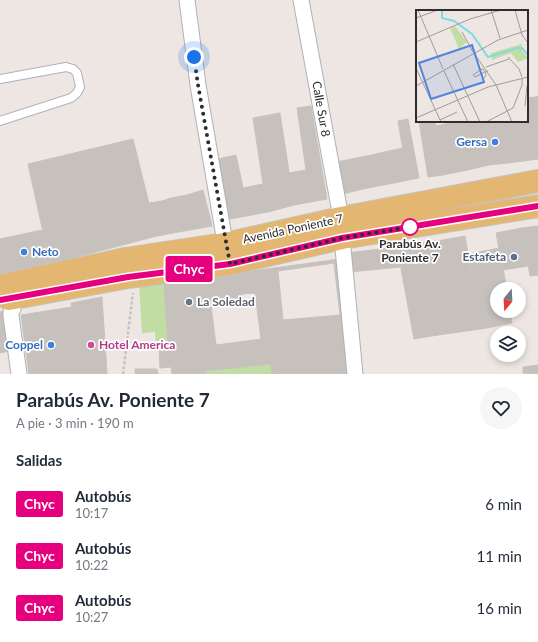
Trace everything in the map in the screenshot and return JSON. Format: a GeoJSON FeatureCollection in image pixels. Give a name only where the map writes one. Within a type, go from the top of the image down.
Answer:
{"type":"FeatureCollection","features":[{"type":"Feature","properties":{"kind":"main road","name":"Avenida Poniente 7"},"geometry":{"type":"LineString","coordinates":[[7,305],[131,284],[227,254],[538,181]]}},
{"type":"Feature","properties":{"kind":"main road","name":"Avenida Poniente 7"},"geometry":{"type":"LineString","coordinates":[[342,228],[538,206]]}},
{"type":"Feature","properties":{"kind":"main road","name":"Avenida Poniente 7"},"geometry":{"type":"LineString","coordinates":[[0,286],[125,259],[227,254]]}},
{"type":"Feature","properties":{"kind":"street"},"geometry":{"type":"LineString","coordinates":[[187,0],[198,85],[227,254]]}},
{"type":"Feature","properties":{"kind":"street","name":"Calle Sur 8"},"geometry":{"type":"LineString","coordinates":[[302,0],[342,228],[355,374]]}},
{"type":"Feature","properties":{"kind":"street"},"geometry":{"type":"LineString","coordinates":[[83,296],[123,287],[128,283],[131,284]]}},
{"type":"Feature","properties":{"kind":"street"},"geometry":{"type":"LineString","coordinates":[[7,305],[11,312],[19,374]]}},
{"type":"Feature","properties":{"kind":"lane"},"geometry":{"type":"LineString","coordinates":[[0,79],[66,67],[73,69],[77,73],[80,87],[77,94],[70,98],[0,120]]}},
{"type":"Feature","properties":{"kind":"path"},"geometry":{"type":"LineString","coordinates":[[123,374],[131,284]]}},
{"type":"Feature","properties":{"kind":"green space"},"geometry":{"type":"Polygon","coordinates":[[[164,283],[168,346],[156,346],[155,332],[142,333],[139,285],[164,283]]]}},
{"type":"Feature","properties":{"kind":"green space"},"geometry":{"type":"Polygon","coordinates":[[[271,364],[272,374],[205,374],[205,371],[271,364]]]}},
{"type":"Feature","properties":{"kind":"building"},"geometry":{"type":"Polygon","coordinates":[[[538,96],[538,124],[535,97],[538,96]]]}},
{"type":"Feature","properties":{"kind":"building"},"geometry":{"type":"Polygon","coordinates":[[[535,97],[538,124],[538,159],[508,163],[501,122],[528,122],[528,98],[535,97]]]}},
{"type":"Feature","properties":{"kind":"building"},"geometry":{"type":"Polygon","coordinates":[[[311,106],[327,199],[294,205],[289,173],[306,170],[297,108],[311,106]]]}},
{"type":"Feature","properties":{"kind":"building"},"geometry":{"type":"Polygon","coordinates":[[[280,113],[294,205],[268,212],[253,118],[280,113]]]}},
{"type":"Feature","properties":{"kind":"building"},"geometry":{"type":"Polygon","coordinates":[[[408,119],[419,178],[408,180],[398,121],[408,119]]]}},
{"type":"Feature","properties":{"kind":"building"},"geometry":{"type":"Polygon","coordinates":[[[419,122],[435,122],[443,175],[428,177],[419,122]]]}},
{"type":"Feature","properties":{"kind":"building"},"geometry":{"type":"Polygon","coordinates":[[[465,122],[482,122],[489,165],[472,169],[465,122]]]}},
{"type":"Feature","properties":{"kind":"building"},"geometry":{"type":"Polygon","coordinates":[[[465,122],[472,169],[458,172],[450,123],[465,122]]]}},
{"type":"Feature","properties":{"kind":"building","name":"Gersa"},"geometry":{"type":"Polygon","coordinates":[[[482,122],[501,122],[508,163],[489,165],[482,122]]]}},
{"type":"Feature","properties":{"kind":"building"},"geometry":{"type":"Polygon","coordinates":[[[450,123],[458,172],[443,175],[436,126],[450,123]]]}},
{"type":"Feature","properties":{"kind":"building"},"geometry":{"type":"Polygon","coordinates":[[[133,139],[157,236],[50,264],[28,164],[133,139]]]}},
{"type":"Feature","properties":{"kind":"building"},"geometry":{"type":"Polygon","coordinates":[[[403,148],[408,180],[394,183],[389,151],[403,148]]]}},
{"type":"Feature","properties":{"kind":"building"},"geometry":{"type":"Polygon","coordinates":[[[389,151],[394,183],[373,187],[367,156],[389,151]]]}},
{"type":"Feature","properties":{"kind":"building"},"geometry":{"type":"Polygon","coordinates":[[[236,155],[243,188],[263,184],[268,212],[230,219],[218,159],[236,155]]]}},
{"type":"Feature","properties":{"kind":"building"},"geometry":{"type":"Polygon","coordinates":[[[367,156],[373,187],[363,189],[356,158],[367,156]]]}},
{"type":"Feature","properties":{"kind":"building"},"geometry":{"type":"Polygon","coordinates":[[[356,158],[363,189],[343,194],[337,162],[356,158]]]}},
{"type":"Feature","properties":{"kind":"building"},"geometry":{"type":"Polygon","coordinates":[[[203,190],[212,226],[195,229],[187,195],[203,190]]]}},
{"type":"Feature","properties":{"kind":"building"},"geometry":{"type":"Polygon","coordinates":[[[187,195],[195,229],[178,232],[171,198],[187,195]]]}},
{"type":"Feature","properties":{"kind":"building"},"geometry":{"type":"Polygon","coordinates":[[[171,198],[178,232],[168,234],[162,201],[171,198]]]}},
{"type":"Feature","properties":{"kind":"building"},"geometry":{"type":"Polygon","coordinates":[[[162,201],[168,234],[157,236],[149,203],[162,201]]]}},
{"type":"Feature","properties":{"kind":"building"},"geometry":{"type":"Polygon","coordinates":[[[538,226],[538,275],[530,276],[522,228],[538,226]]]}},
{"type":"Feature","properties":{"kind":"building","name":"Estafeta"},"geometry":{"type":"Polygon","coordinates":[[[522,228],[528,266],[503,270],[496,233],[522,228]]]}},
{"type":"Feature","properties":{"kind":"building","name":"Neto"},"geometry":{"type":"Polygon","coordinates":[[[42,230],[50,264],[0,276],[0,239],[42,230]]]}},
{"type":"Feature","properties":{"kind":"building"},"geometry":{"type":"Polygon","coordinates":[[[465,236],[481,329],[459,332],[443,240],[465,236]]]}},
{"type":"Feature","properties":{"kind":"building"},"geometry":{"type":"Polygon","coordinates":[[[443,240],[459,332],[438,335],[423,243],[443,240]]]}},
{"type":"Feature","properties":{"kind":"building"},"geometry":{"type":"Polygon","coordinates":[[[423,243],[438,335],[414,339],[397,247],[423,243]]]}},
{"type":"Feature","properties":{"kind":"building"},"geometry":{"type":"Polygon","coordinates":[[[397,247],[400,267],[350,272],[347,253],[397,247]]]}},
{"type":"Feature","properties":{"kind":"building"},"geometry":{"type":"Polygon","coordinates":[[[499,248],[506,282],[490,282],[490,318],[511,318],[512,323],[490,326],[481,329],[469,254],[499,248]]]}},
{"type":"Feature","properties":{"kind":"building"},"geometry":{"type":"Polygon","coordinates":[[[340,259],[349,374],[272,374],[271,364],[205,371],[205,374],[172,374],[171,367],[160,368],[159,346],[168,346],[164,283],[340,259]],[[334,263],[278,271],[283,320],[340,315],[334,263]],[[255,293],[242,294],[243,302],[211,306],[216,345],[261,339],[255,293]]]}},
{"type":"Feature","properties":{"kind":"building","name":"Hotel America"},"geometry":{"type":"Polygon","coordinates":[[[102,297],[107,374],[80,374],[71,303],[102,297]]]}},
{"type":"Feature","properties":{"kind":"building","name":"Coppel"},"geometry":{"type":"Polygon","coordinates":[[[72,307],[80,374],[29,374],[21,315],[72,307]]]}},
{"type":"Feature","properties":{"kind":"building"},"geometry":{"type":"Polygon","coordinates":[[[7,310],[14,350],[0,353],[0,312],[7,310]]]}},
{"type":"Feature","properties":{"kind":"building"},"geometry":{"type":"Polygon","coordinates":[[[538,365],[538,374],[523,373],[523,367],[538,365]]]}},
{"type":"Feature","properties":{"kind":"building"},"geometry":{"type":"Polygon","coordinates":[[[135,369],[157,369],[158,374],[135,374],[135,369]]]}},
{"type":"Feature","properties":{"kind":"bus line","name":"Chyc"},"geometry":{"type":"LineString","coordinates":[[0,300],[128,277],[230,264],[342,238],[538,206]]}},
{"type":"Feature","properties":{"kind":"place","name":"Gersa"},"geometry":{"type":"Point","coordinates":[495,142]}},
{"type":"Feature","properties":{"kind":"place","name":"Parabús Av. Poniente 7"},"geometry":{"type":"Point","coordinates":[410,227]}},
{"type":"Feature","properties":{"kind":"place","name":"Neto"},"geometry":{"type":"Point","coordinates":[24,252]}},
{"type":"Feature","properties":{"kind":"place","name":"Estafeta"},"geometry":{"type":"Point","coordinates":[514,257]}},
{"type":"Feature","properties":{"kind":"place","name":"La Soledad"},"geometry":{"type":"Point","coordinates":[189,302]}},
{"type":"Feature","properties":{"kind":"place","name":"Coppel"},"geometry":{"type":"Point","coordinates":[51,345]}},
{"type":"Feature","properties":{"kind":"place","name":"Hotel America"},"geometry":{"type":"Point","coordinates":[91,345]}},
{"type":"Feature","properties":{"kind":"route"},"geometry":{"type":"LineString","coordinates":[[194,57],[225,244],[230,264],[342,238],[417,226],[410,227]]}}]}
